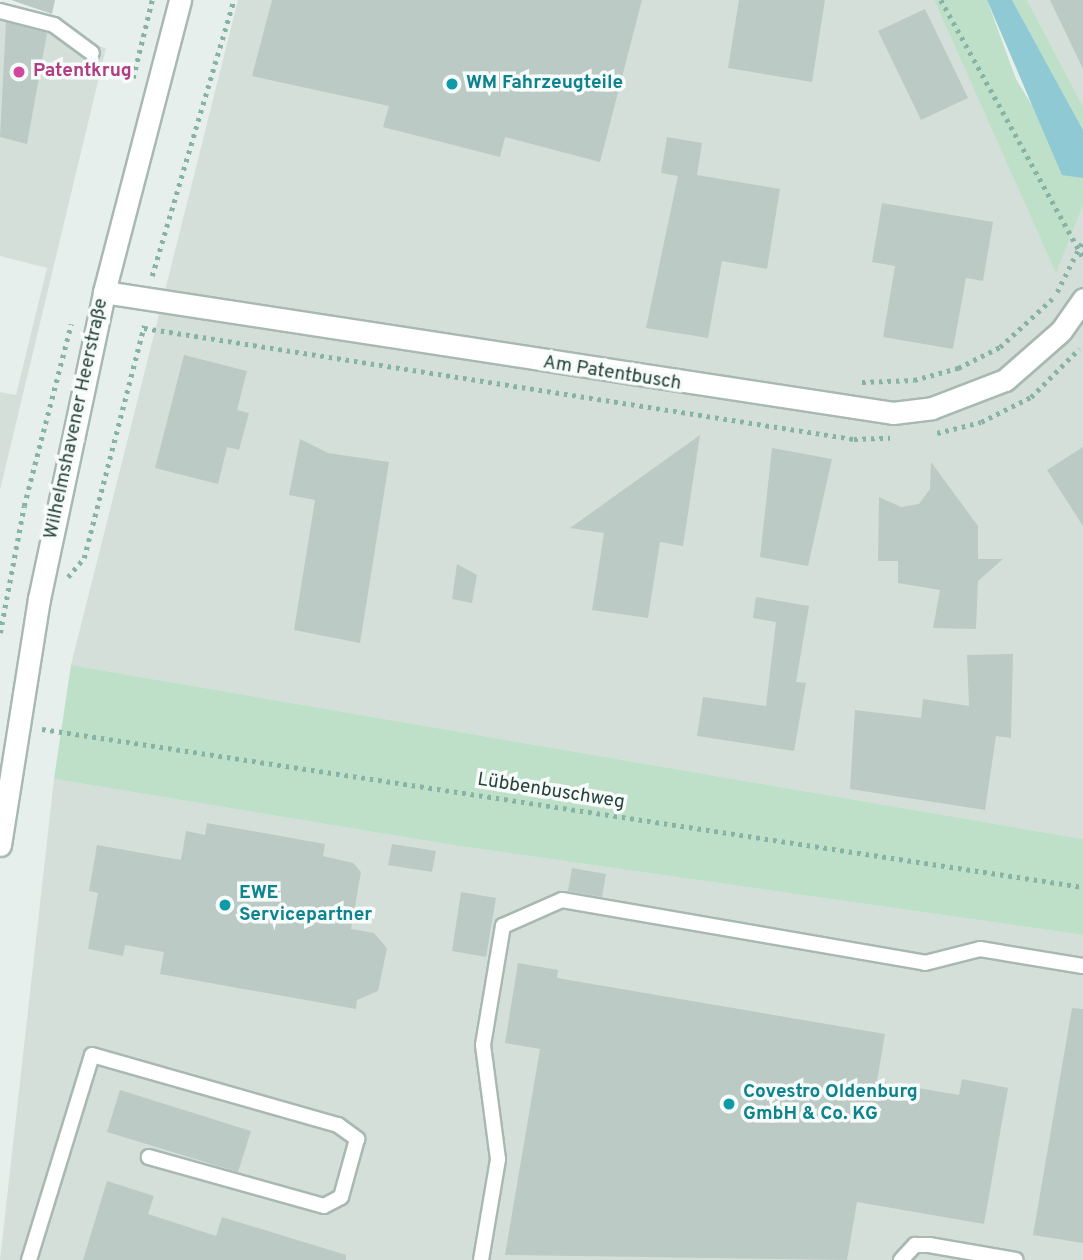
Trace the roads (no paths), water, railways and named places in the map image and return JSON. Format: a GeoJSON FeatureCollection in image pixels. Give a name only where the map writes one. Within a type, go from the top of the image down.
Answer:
{"type":"FeatureCollection","features":[{"type":"Feature","properties":{"kind":"street","name":"Wilhelmshavener Heerstraße"},"geometry":{"type":"LineString","coordinates":[[0,845],[16,725],[104,292],[180,0]]}},
{"type":"Feature","properties":{"kind":"street","name":"Am Patentbusch"},"geometry":{"type":"LineString","coordinates":[[104,292],[149,303],[893,413],[932,408],[1005,380],[1061,331],[1083,299]]}},
{"type":"Feature","properties":{"kind":"lane"},"geometry":{"type":"LineString","coordinates":[[0,10],[54,25],[92,53]]}},
{"type":"Feature","properties":{"kind":"lane"},"geometry":{"type":"LineString","coordinates":[[481,1260],[498,1159],[482,1045],[503,926],[562,900],[925,963],[980,949],[1083,966]]}},
{"type":"Feature","properties":{"kind":"lane"},"geometry":{"type":"LineString","coordinates":[[29,1260],[92,1055],[338,1125],[357,1139],[341,1197],[324,1206],[149,1157]]}},
{"type":"Feature","properties":{"kind":"lane"},"geometry":{"type":"LineString","coordinates":[[901,1260],[915,1245],[929,1245],[1016,1260]]}},
{"type":"Feature","properties":{"kind":"water"},"geometry":{"type":"Polygon","coordinates":[[[987,0],[1012,0],[1083,130],[1083,178],[1062,175],[987,0]]]}},
{"type":"Feature","properties":{"kind":"place","name":"Patentkrug"},"geometry":{"type":"Point","coordinates":[19,72]}},
{"type":"Feature","properties":{"kind":"place","name":"WM Fahrzeugteile"},"geometry":{"type":"Point","coordinates":[452,84]}},
{"type":"Feature","properties":{"kind":"place","name":"EWE Servicepartner"},"geometry":{"type":"Point","coordinates":[225,905]}},
{"type":"Feature","properties":{"kind":"place","name":"Covestro Oldenburg GmbH & Co. KG"},"geometry":{"type":"Point","coordinates":[729,1104]}}]}
